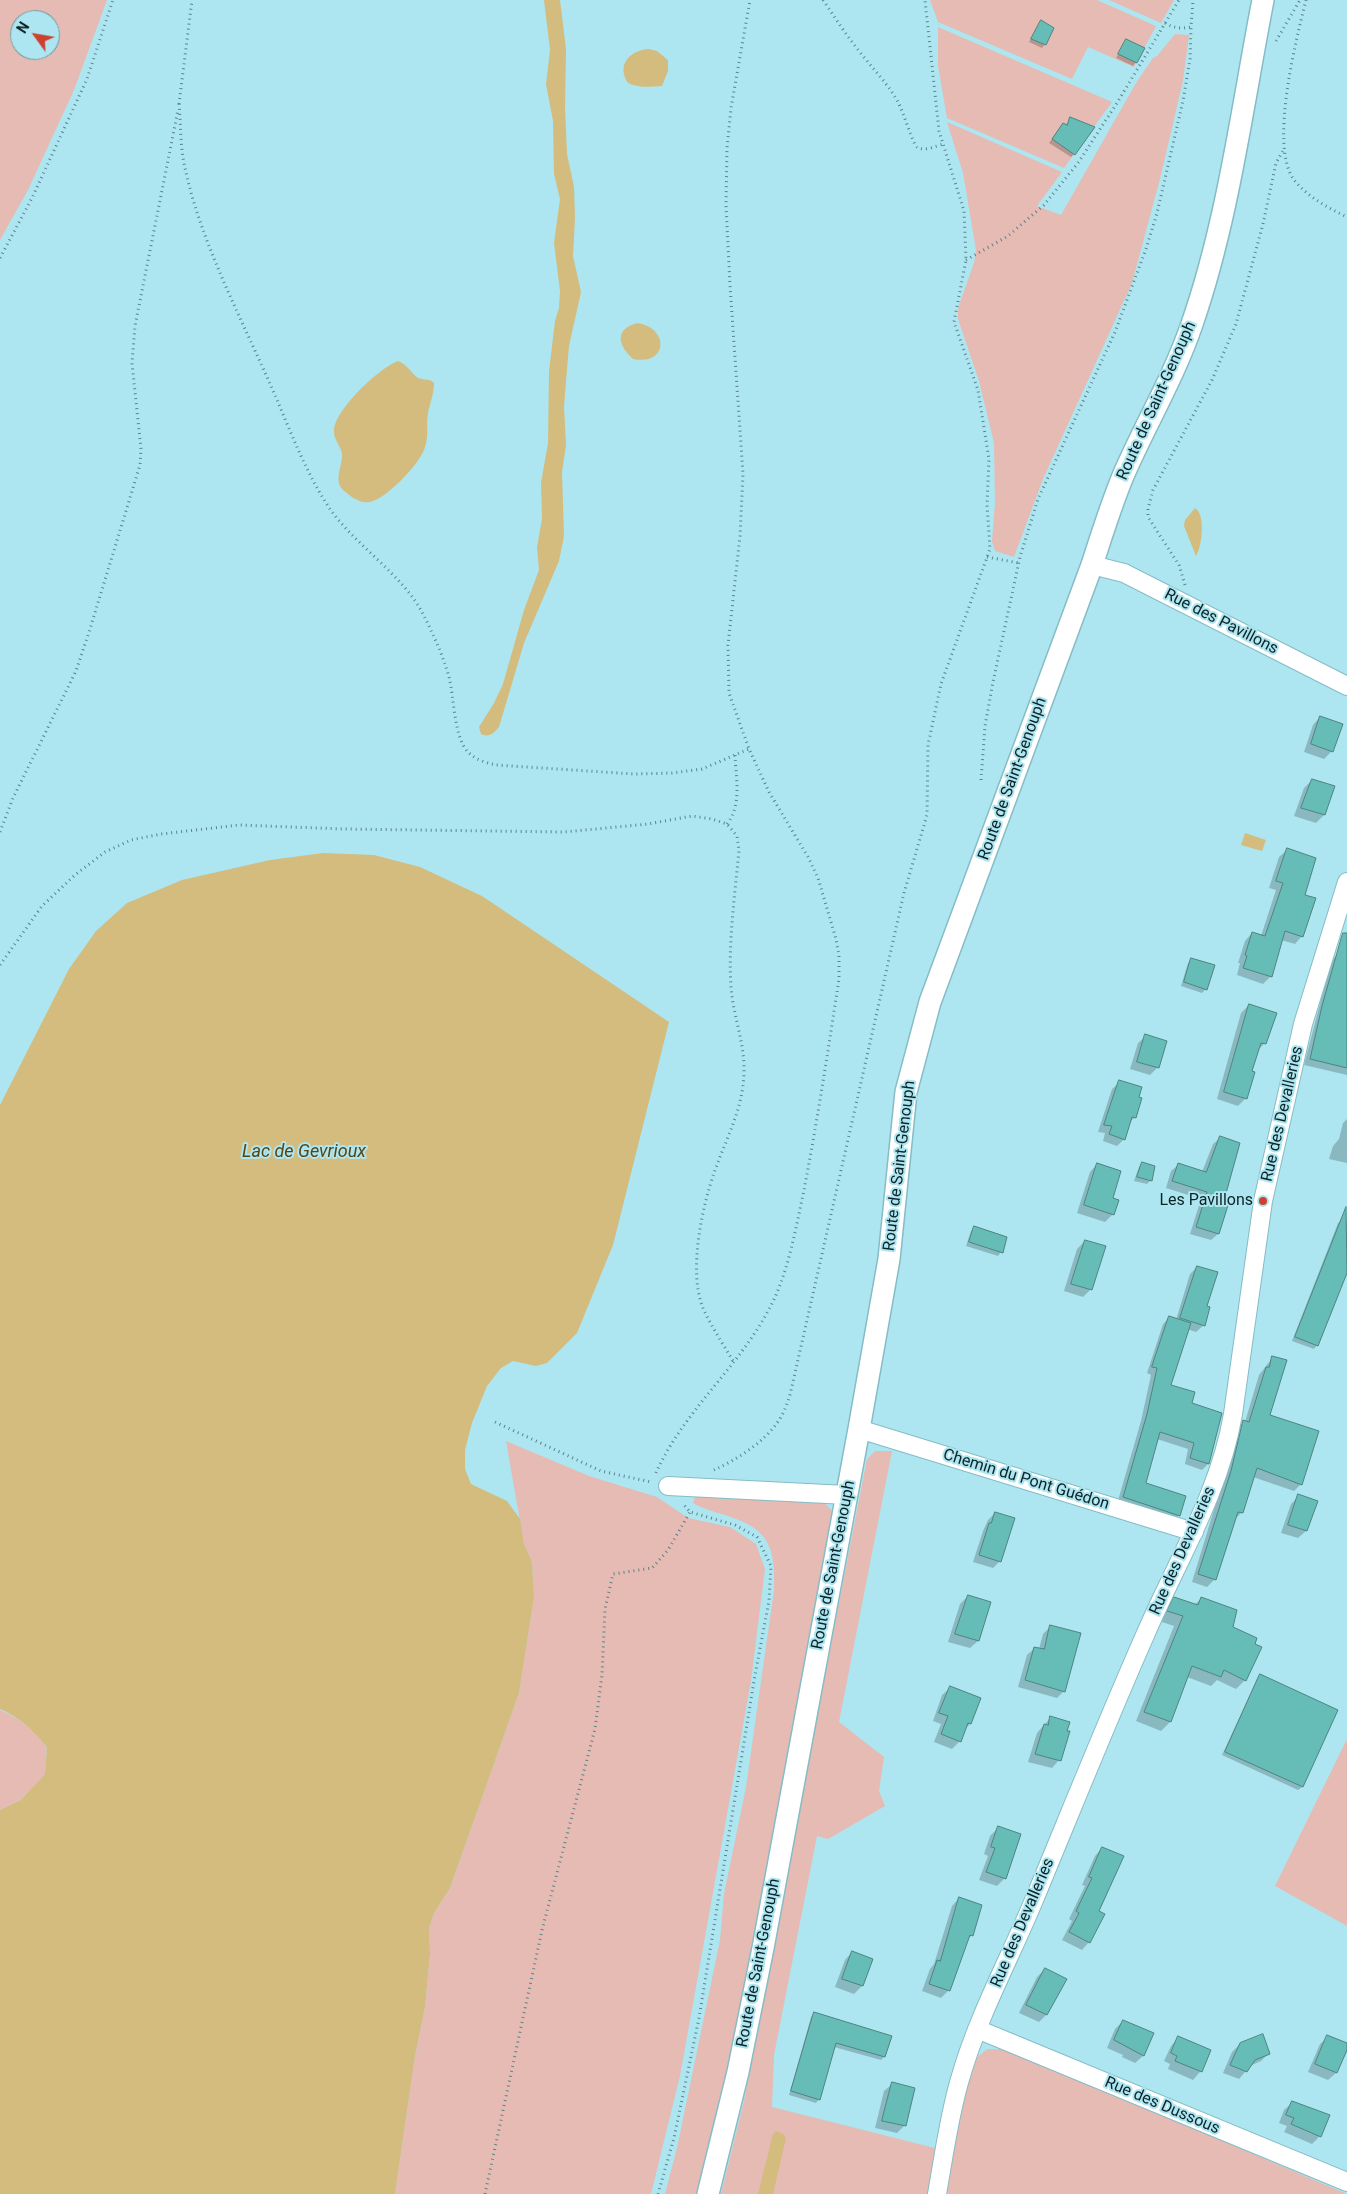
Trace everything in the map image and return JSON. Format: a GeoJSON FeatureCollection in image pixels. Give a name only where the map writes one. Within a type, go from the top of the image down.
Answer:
{"type":"FeatureCollection","features":[{"type":"Feature","properties":{"kind":"street","name":"Route de Saint-Genouph"},"geometry":{"type":"LineString","coordinates":[[708,2194],[738,2072],[759,1967],[859,1429],[889,1259],[906,1092],[930,1002],[1092,565],[1109,512],[1124,474],[1174,368],[1202,294],[1223,211],[1263,0]]}},
{"type":"Feature","properties":{"kind":"street","name":"Rue des Pavillons"},"geometry":{"type":"LineString","coordinates":[[1092,565],[1124,573],[1347,686]]}},
{"type":"Feature","properties":{"kind":"street","name":"Rue des Devalleries"},"geometry":{"type":"LineString","coordinates":[[937,2194],[960,2079],[977,2029],[1014,1949],[1138,1651],[1194,1532],[1212,1486],[1231,1426],[1263,1202],[1303,1024],[1347,882]]}},
{"type":"Feature","properties":{"kind":"street","name":"Chemin du Pont Guédon"},"geometry":{"type":"LineString","coordinates":[[859,1429],[1194,1532]]}},
{"type":"Feature","properties":{"kind":"street"},"geometry":{"type":"LineString","coordinates":[[668,1486],[847,1495]]}},
{"type":"Feature","properties":{"kind":"street","name":"Rue des Dussous"},"geometry":{"type":"LineString","coordinates":[[977,2029],[1347,2182]]}},
{"type":"Feature","properties":{"kind":"path"},"geometry":{"type":"LineString","coordinates":[[0,258],[32,198],[87,79],[112,0]]}},
{"type":"Feature","properties":{"kind":"path"},"geometry":{"type":"LineString","coordinates":[[0,832],[13,798],[76,671],[140,466],[141,449],[132,363],[135,326],[179,104],[192,0]]}},
{"type":"Feature","properties":{"kind":"path"},"geometry":{"type":"LineString","coordinates":[[495,1422],[601,1471],[652,1482],[664,1454],[677,1434],[755,1333],[769,1310],[778,1290],[796,1230],[812,1149],[839,979],[839,956],[836,939],[818,878],[808,857],[770,792],[749,749],[729,692],[728,674],[728,645],[740,536],[743,474],[726,205],[727,148],[731,108],[750,0]]}},
{"type":"Feature","properties":{"kind":"path"},"geometry":{"type":"LineString","coordinates":[[823,0],[897,100],[905,115],[912,142],[917,148],[922,149],[943,144]]}},
{"type":"Feature","properties":{"kind":"path"},"geometry":{"type":"LineString","coordinates":[[708,1473],[731,1462],[763,1438],[777,1424],[790,1395],[904,893],[927,815],[928,745],[941,684],[990,549],[987,505],[989,459],[978,390],[954,322],[966,260],[964,211],[939,130],[925,0]]}},
{"type":"Feature","properties":{"kind":"path"},"geometry":{"type":"LineString","coordinates":[[966,260],[1008,236],[1044,205],[1078,163],[1179,0]]}},
{"type":"Feature","properties":{"kind":"path"},"geometry":{"type":"LineString","coordinates":[[981,780],[985,726],[993,682],[1019,563],[1038,499],[1115,332],[1146,249],[1157,213],[1183,101],[1190,59],[1193,0]]}},
{"type":"Feature","properties":{"kind":"path"},"geometry":{"type":"LineString","coordinates":[[1306,0],[1288,91],[1282,141],[1290,172],[1305,192],[1320,203],[1347,217]]}},
{"type":"Feature","properties":{"kind":"path"},"geometry":{"type":"LineString","coordinates":[[1165,23],[1173,28],[1191,27]]}},
{"type":"Feature","properties":{"kind":"path"},"geometry":{"type":"LineString","coordinates":[[179,104],[184,167],[196,211],[238,312],[316,483],[331,509],[355,539],[404,587],[422,611],[436,640],[449,678],[461,739],[468,753],[481,761],[496,765],[634,774],[672,773],[702,769],[749,749]]}},
{"type":"Feature","properties":{"kind":"path"},"geometry":{"type":"LineString","coordinates":[[1184,603],[1185,584],[1179,565],[1152,527],[1148,517],[1148,509],[1153,490],[1212,380],[1236,324],[1263,224],[1276,163],[1284,149]]}},
{"type":"Feature","properties":{"kind":"path"},"geometry":{"type":"LineString","coordinates":[[987,557],[1019,563]]}},
{"type":"Feature","properties":{"kind":"path"},"geometry":{"type":"LineString","coordinates":[[727,824],[734,815],[736,803],[735,755]]}},
{"type":"Feature","properties":{"kind":"path"},"geometry":{"type":"LineString","coordinates":[[0,965],[42,906],[75,875],[105,852],[131,840],[161,834],[239,825],[344,829],[564,832],[648,824],[692,816],[712,818],[727,824],[737,836],[739,850],[730,984],[732,1011],[741,1040],[744,1071],[742,1098],[710,1188],[698,1249],[697,1273],[704,1308],[733,1361]]}},
{"type":"Feature","properties":{"kind":"path"},"geometry":{"type":"LineString","coordinates":[[658,2194],[674,2138],[699,2018],[755,1675],[769,1601],[771,1566],[757,1537],[735,1525],[690,1512],[668,1486]]}},
{"type":"Feature","properties":{"kind":"path"},"geometry":{"type":"LineString","coordinates":[[485,2194],[542,1930],[595,1729],[602,1675],[605,1609],[613,1574],[652,1568],[668,1550],[690,1512]]}},
{"type":"Feature","properties":{"kind":"shaded area"},"geometry":{"type":"Polygon","coordinates":[[[0,0],[107,0],[74,90],[28,190],[0,240],[0,0]]]}},
{"type":"Feature","properties":{"kind":"shaded area"},"geometry":{"type":"Polygon","coordinates":[[[930,0],[1097,0],[1156,26],[1134,67],[1088,47],[1072,79],[938,22],[930,0]]]}},
{"type":"Feature","properties":{"kind":"shaded area"},"geometry":{"type":"Polygon","coordinates":[[[1109,0],[1174,0],[1161,23],[1109,0]]]}},
{"type":"Feature","properties":{"kind":"shaded area"},"geometry":{"type":"Polygon","coordinates":[[[938,27],[1112,102],[1064,168],[947,118],[938,66],[938,27]]]}},
{"type":"Feature","properties":{"kind":"shaded area"},"geometry":{"type":"Polygon","coordinates":[[[1175,34],[1189,35],[1183,81],[1160,179],[1132,283],[1043,479],[1014,557],[995,551],[992,541],[995,503],[994,443],[979,381],[958,319],[958,308],[974,263],[976,250],[963,173],[947,122],[1062,172],[1037,206],[1061,215],[1136,83],[1153,58],[1157,56],[1175,34]]]}},
{"type":"Feature","properties":{"kind":"shaded area"},"geometry":{"type":"Polygon","coordinates":[[[506,1441],[589,1476],[657,1497],[688,1518],[730,1527],[756,1544],[765,1569],[751,1681],[680,2076],[651,2194],[395,2194],[415,2056],[425,2007],[430,1954],[429,1928],[434,1913],[450,1888],[519,1693],[534,1597],[532,1562],[524,1544],[506,1441]]]}},
{"type":"Feature","properties":{"kind":"shaded area"},"geometry":{"type":"Polygon","coordinates":[[[875,1451],[892,1451],[839,1722],[884,1757],[879,1791],[885,1806],[828,1839],[817,1836],[774,2055],[772,2107],[939,2149],[932,2194],[721,2194],[744,2101],[867,1459],[875,1451]]]}},
{"type":"Feature","properties":{"kind":"shaded area"},"geometry":{"type":"Polygon","coordinates":[[[695,1496],[823,1501],[832,1511],[833,1526],[771,1861],[718,2111],[697,2194],[665,2194],[677,2148],[720,1940],[724,1894],[746,1787],[774,1590],[774,1566],[765,1538],[748,1524],[693,1503],[695,1496]]]}},
{"type":"Feature","properties":{"kind":"shaded area"},"geometry":{"type":"Polygon","coordinates":[[[0,1710],[20,1721],[47,1747],[45,1774],[21,1800],[0,1810],[0,1710]]]}},
{"type":"Feature","properties":{"kind":"shaded area"},"geometry":{"type":"Polygon","coordinates":[[[1347,1739],[1347,1926],[1275,1886],[1347,1739]]]}},
{"type":"Feature","properties":{"kind":"shaded area"},"geometry":{"type":"Polygon","coordinates":[[[987,2049],[1007,2049],[1347,2194],[946,2194],[962,2101],[975,2059],[987,2049]]]}},
{"type":"Feature","properties":{"kind":"water"},"geometry":{"type":"Polygon","coordinates":[[[544,0],[560,0],[566,49],[565,107],[567,154],[574,187],[573,256],[581,292],[569,346],[564,407],[566,445],[562,472],[564,536],[559,561],[524,643],[499,727],[493,733],[486,735],[481,734],[479,727],[503,684],[524,610],[539,570],[537,547],[542,519],[541,483],[548,443],[549,371],[560,291],[554,243],[560,199],[554,174],[553,121],[546,84],[550,50],[544,0]]]}},
{"type":"Feature","properties":{"kind":"water"},"geometry":{"type":"Polygon","coordinates":[[[649,49],[657,51],[668,60],[668,71],[662,86],[649,87],[628,83],[624,70],[627,60],[636,52],[649,49]]]}},
{"type":"Feature","properties":{"kind":"water"},"geometry":{"type":"Polygon","coordinates":[[[637,323],[655,331],[659,338],[659,352],[645,360],[633,359],[622,344],[621,334],[629,326],[637,323]]]}},
{"type":"Feature","properties":{"kind":"water"},"geometry":{"type":"Polygon","coordinates":[[[398,361],[404,364],[418,378],[434,383],[428,413],[426,443],[422,454],[410,471],[385,494],[370,502],[359,501],[340,486],[339,477],[342,454],[334,435],[336,423],[341,413],[358,391],[380,372],[398,361]]]}},
{"type":"Feature","properties":{"kind":"water"},"geometry":{"type":"Polygon","coordinates":[[[1195,508],[1201,517],[1202,523],[1201,538],[1196,556],[1184,526],[1185,520],[1195,508]]]}},
{"type":"Feature","properties":{"kind":"water"},"geometry":{"type":"Polygon","coordinates":[[[1245,833],[1266,840],[1262,851],[1241,845],[1245,833]]]}},
{"type":"Feature","properties":{"kind":"water","name":"Lac de Gevrioux"},"geometry":{"type":"Polygon","coordinates":[[[323,853],[374,855],[420,867],[482,896],[669,1022],[613,1245],[577,1333],[547,1363],[536,1366],[513,1361],[501,1368],[487,1386],[472,1423],[465,1450],[465,1469],[471,1484],[507,1501],[520,1519],[524,1544],[532,1562],[534,1597],[519,1693],[450,1888],[434,1913],[429,1928],[430,1954],[425,2007],[415,2056],[395,2194],[0,2194],[0,1810],[21,1800],[45,1774],[47,1747],[20,1720],[0,1709],[0,1105],[69,969],[96,931],[127,903],[182,880],[270,860],[323,853]]]}},
{"type":"Feature","properties":{"kind":"water"},"geometry":{"type":"Polygon","coordinates":[[[776,2131],[783,2134],[786,2138],[773,2194],[758,2194],[773,2134],[776,2131]]]}},
{"type":"Feature","properties":{"kind":"building"},"geometry":{"type":"Polygon","coordinates":[[[1041,20],[1054,28],[1046,45],[1031,39],[1041,20]]]}},
{"type":"Feature","properties":{"kind":"building"},"geometry":{"type":"Polygon","coordinates":[[[1126,39],[1145,48],[1137,63],[1118,54],[1126,39]]]}},
{"type":"Feature","properties":{"kind":"building"},"geometry":{"type":"Polygon","coordinates":[[[1070,117],[1095,127],[1075,155],[1052,139],[1063,123],[1067,125],[1070,117]]]}},
{"type":"Feature","properties":{"kind":"building"},"geometry":{"type":"Polygon","coordinates":[[[1320,716],[1343,724],[1333,752],[1311,744],[1320,716]]]}},
{"type":"Feature","properties":{"kind":"building"},"geometry":{"type":"Polygon","coordinates":[[[1312,779],[1335,786],[1325,815],[1301,808],[1312,779]]]}},
{"type":"Feature","properties":{"kind":"building"},"geometry":{"type":"Polygon","coordinates":[[[1287,848],[1316,858],[1305,895],[1316,898],[1303,937],[1285,931],[1272,977],[1243,968],[1252,932],[1265,936],[1283,883],[1276,881],[1287,848]]]}},
{"type":"Feature","properties":{"kind":"building"},"geometry":{"type":"Polygon","coordinates":[[[1343,933],[1347,933],[1347,1068],[1310,1059],[1322,1006],[1343,933]]]}},
{"type":"Feature","properties":{"kind":"building"},"geometry":{"type":"Polygon","coordinates":[[[1191,958],[1215,965],[1207,990],[1184,982],[1191,958]]]}},
{"type":"Feature","properties":{"kind":"building"},"geometry":{"type":"Polygon","coordinates":[[[1249,1004],[1277,1013],[1266,1044],[1261,1043],[1252,1071],[1255,1072],[1247,1099],[1224,1092],[1249,1004]]]}},
{"type":"Feature","properties":{"kind":"building"},"geometry":{"type":"Polygon","coordinates":[[[1145,1034],[1167,1041],[1159,1068],[1137,1062],[1145,1034]]]}},
{"type":"Feature","properties":{"kind":"building"},"geometry":{"type":"Polygon","coordinates":[[[1119,1080],[1142,1087],[1139,1097],[1142,1098],[1136,1118],[1132,1117],[1125,1140],[1109,1134],[1112,1126],[1104,1125],[1119,1080]]]}},
{"type":"Feature","properties":{"kind":"building"},"geometry":{"type":"Polygon","coordinates":[[[1220,1136],[1240,1143],[1225,1197],[1230,1199],[1219,1234],[1196,1227],[1207,1192],[1172,1181],[1178,1163],[1206,1172],[1220,1136]]]}},
{"type":"Feature","properties":{"kind":"building"},"geometry":{"type":"Polygon","coordinates":[[[1142,1162],[1155,1166],[1152,1181],[1137,1177],[1142,1162]]]}},
{"type":"Feature","properties":{"kind":"building"},"geometry":{"type":"Polygon","coordinates":[[[1097,1163],[1121,1171],[1113,1198],[1119,1200],[1114,1215],[1084,1205],[1097,1163]]]}},
{"type":"Feature","properties":{"kind":"building"},"geometry":{"type":"Polygon","coordinates":[[[1346,1207],[1347,1273],[1318,1346],[1295,1337],[1346,1207]]]}},
{"type":"Feature","properties":{"kind":"building"},"geometry":{"type":"Polygon","coordinates":[[[974,1226],[1007,1237],[1003,1253],[969,1242],[974,1226]]]}},
{"type":"Feature","properties":{"kind":"building"},"geometry":{"type":"Polygon","coordinates":[[[1085,1240],[1106,1246],[1092,1290],[1071,1284],[1085,1240]]]}},
{"type":"Feature","properties":{"kind":"building"},"geometry":{"type":"Polygon","coordinates":[[[1197,1266],[1218,1272],[1207,1306],[1210,1307],[1205,1326],[1180,1318],[1197,1266]]]}},
{"type":"Feature","properties":{"kind":"building"},"geometry":{"type":"Polygon","coordinates":[[[1169,1316],[1191,1323],[1171,1385],[1195,1392],[1192,1403],[1222,1413],[1209,1464],[1190,1458],[1194,1443],[1160,1432],[1146,1483],[1186,1496],[1180,1516],[1123,1497],[1147,1414],[1157,1368],[1152,1367],[1169,1316]]]}},
{"type":"Feature","properties":{"kind":"building"},"geometry":{"type":"Polygon","coordinates":[[[1272,1356],[1287,1360],[1270,1415],[1319,1431],[1302,1485],[1257,1468],[1243,1513],[1238,1512],[1216,1580],[1198,1574],[1231,1471],[1243,1420],[1249,1422],[1266,1367],[1269,1367],[1272,1356]]]}},
{"type":"Feature","properties":{"kind":"building"},"geometry":{"type":"Polygon","coordinates":[[[1298,1494],[1318,1501],[1307,1531],[1288,1525],[1298,1494]]]}},
{"type":"Feature","properties":{"kind":"building"},"geometry":{"type":"Polygon","coordinates":[[[995,1512],[1015,1518],[1001,1562],[979,1555],[989,1523],[991,1523],[995,1512]]]}},
{"type":"Feature","properties":{"kind":"building"},"geometry":{"type":"Polygon","coordinates":[[[968,1595],[991,1602],[979,1641],[955,1634],[968,1595]]]}},
{"type":"Feature","properties":{"kind":"building"},"geometry":{"type":"Polygon","coordinates":[[[1174,1597],[1198,1605],[1201,1597],[1237,1610],[1233,1627],[1257,1638],[1255,1644],[1262,1647],[1246,1681],[1224,1670],[1221,1677],[1192,1666],[1171,1722],[1144,1712],[1183,1616],[1167,1611],[1174,1597]]]}},
{"type":"Feature","properties":{"kind":"building"},"geometry":{"type":"Polygon","coordinates":[[[1050,1625],[1081,1633],[1065,1692],[1025,1680],[1034,1647],[1044,1649],[1050,1625]]]}},
{"type":"Feature","properties":{"kind":"building"},"geometry":{"type":"Polygon","coordinates":[[[1260,1674],[1338,1710],[1303,1787],[1225,1752],[1260,1674]]]}},
{"type":"Feature","properties":{"kind":"building"},"geometry":{"type":"Polygon","coordinates":[[[950,1686],[981,1698],[971,1724],[968,1723],[961,1742],[941,1734],[948,1716],[939,1713],[950,1686]]]}},
{"type":"Feature","properties":{"kind":"building"},"geometry":{"type":"Polygon","coordinates":[[[1050,1716],[1070,1722],[1067,1731],[1070,1731],[1061,1761],[1035,1754],[1044,1724],[1048,1725],[1050,1716]]]}},
{"type":"Feature","properties":{"kind":"building"},"geometry":{"type":"Polygon","coordinates":[[[998,1826],[1021,1834],[1006,1879],[986,1872],[995,1848],[991,1847],[998,1826]]]}},
{"type":"Feature","properties":{"kind":"building"},"geometry":{"type":"Polygon","coordinates":[[[1102,1847],[1124,1856],[1099,1911],[1105,1914],[1090,1943],[1069,1932],[1079,1913],[1076,1911],[1092,1878],[1089,1877],[1102,1847]]]}},
{"type":"Feature","properties":{"kind":"building"},"geometry":{"type":"Polygon","coordinates":[[[959,1897],[982,1905],[973,1936],[970,1935],[950,1991],[929,1984],[937,1960],[940,1961],[959,1897]]]}},
{"type":"Feature","properties":{"kind":"building"},"geometry":{"type":"Polygon","coordinates":[[[852,1951],[873,1959],[863,1986],[842,1979],[852,1951]]]}},
{"type":"Feature","properties":{"kind":"building"},"geometry":{"type":"Polygon","coordinates":[[[1045,1968],[1067,1979],[1047,2015],[1026,2005],[1045,1968]]]}},
{"type":"Feature","properties":{"kind":"building"},"geometry":{"type":"Polygon","coordinates":[[[814,2012],[892,2036],[885,2057],[836,2043],[820,2100],[791,2091],[814,2012]]]}},
{"type":"Feature","properties":{"kind":"building"},"geometry":{"type":"Polygon","coordinates":[[[1123,2020],[1154,2033],[1144,2056],[1114,2040],[1123,2020]]]}},
{"type":"Feature","properties":{"kind":"building"},"geometry":{"type":"Polygon","coordinates":[[[1263,2034],[1270,2054],[1255,2060],[1247,2072],[1230,2065],[1240,2043],[1263,2034]]]}},
{"type":"Feature","properties":{"kind":"building"},"geometry":{"type":"Polygon","coordinates":[[[1327,2035],[1347,2043],[1347,2050],[1337,2073],[1315,2064],[1327,2035]]]}},
{"type":"Feature","properties":{"kind":"building"},"geometry":{"type":"Polygon","coordinates":[[[1178,2036],[1211,2050],[1202,2072],[1175,2061],[1177,2056],[1171,2053],[1178,2036]]]}},
{"type":"Feature","properties":{"kind":"building"},"geometry":{"type":"Polygon","coordinates":[[[892,2082],[915,2088],[906,2126],[882,2121],[892,2082]]]}},
{"type":"Feature","properties":{"kind":"building"},"geometry":{"type":"Polygon","coordinates":[[[1292,2101],[1330,2115],[1321,2137],[1291,2124],[1294,2118],[1286,2115],[1292,2101]]]}},
{"type":"Feature","properties":{"kind":"place","name":"Les Pavillons"},"geometry":{"type":"Point","coordinates":[1263,1201]}}]}
